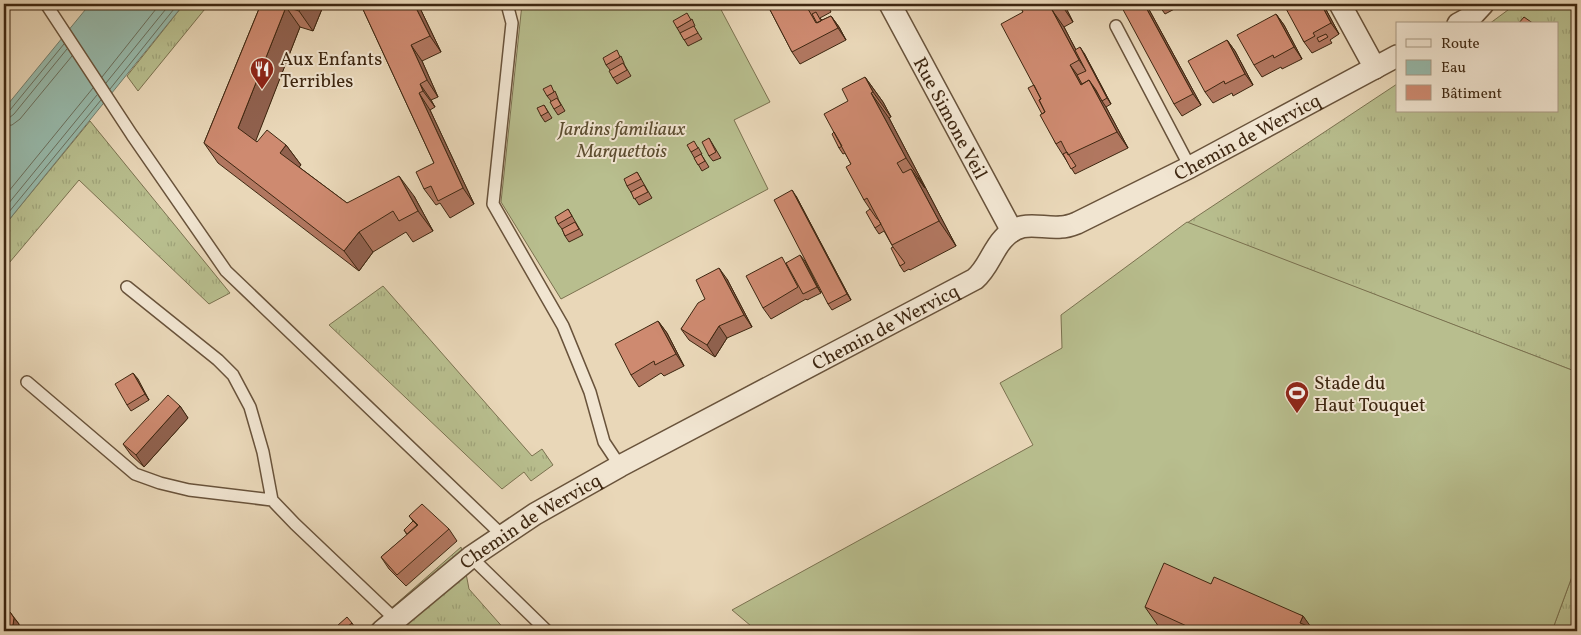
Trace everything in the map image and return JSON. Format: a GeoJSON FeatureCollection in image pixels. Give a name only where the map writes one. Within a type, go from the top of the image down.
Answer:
{"type":"FeatureCollection","features":[{"type":"Feature","properties":{"kind":"street","name":"Rue Simone Veil"},"geometry":{"type":"LineString","coordinates":[[890,4],[1012,231]]}},
{"type":"Feature","properties":{"kind":"street"},"geometry":{"type":"LineString","coordinates":[[1340,4],[1375,68]]}},
{"type":"Feature","properties":{"kind":"street"},"geometry":{"type":"LineString","coordinates":[[1462,22],[1471,17],[1483,4]]}},
{"type":"Feature","properties":{"kind":"street","name":"Chemin de Wervicq"},"geometry":{"type":"LineString","coordinates":[[389,625],[471,557],[535,514],[620,466],[975,279],[986,267],[1004,238],[1012,231],[1032,224],[1062,227],[1076,223],[1190,167],[1396,57]]}},
{"type":"Feature","properties":{"kind":"lane"},"geometry":{"type":"LineString","coordinates":[[507,4],[512,23],[493,204],[563,326],[590,392],[604,442],[620,466]]}},
{"type":"Feature","properties":{"kind":"lane"},"geometry":{"type":"LineString","coordinates":[[46,5],[132,135],[226,270],[503,536]]}},
{"type":"Feature","properties":{"kind":"lane"},"geometry":{"type":"LineString","coordinates":[[1116,26],[1190,167]]}},
{"type":"Feature","properties":{"kind":"lane"},"geometry":{"type":"LineString","coordinates":[[127,287],[218,360],[233,375],[250,407],[263,452],[272,500],[389,625]]}},
{"type":"Feature","properties":{"kind":"lane"},"geometry":{"type":"LineString","coordinates":[[27,382],[135,474],[160,483],[189,490],[272,500]]}},
{"type":"Feature","properties":{"kind":"lane"},"geometry":{"type":"LineString","coordinates":[[471,557],[547,631]]}},
{"type":"Feature","properties":{"kind":"green space"},"geometry":{"type":"Polygon","coordinates":[[[184,4],[209,4],[138,91],[127,76],[184,4]]]}},
{"type":"Feature","properties":{"kind":"green space","name":"Jardins familiaux Marquettois"},"geometry":{"type":"Polygon","coordinates":[[[522,4],[718,4],[770,102],[734,120],[768,189],[561,299],[501,202],[522,4]]]}},
{"type":"Feature","properties":{"kind":"green space"},"geometry":{"type":"Polygon","coordinates":[[[1516,4],[1577,4],[1577,372],[1187,223],[1396,85],[1396,112],[1558,112],[1558,22],[1492,22],[1516,4]]]}},
{"type":"Feature","properties":{"kind":"green space"},"geometry":{"type":"Polygon","coordinates":[[[90,121],[230,293],[209,304],[79,180],[4,269],[4,226],[90,121]]]}},
{"type":"Feature","properties":{"kind":"green space","name":"Stade du Haut Touquet"},"geometry":{"type":"Polygon","coordinates":[[[1187,222],[1577,372],[1577,563],[1552,631],[757,631],[732,610],[1033,445],[1000,383],[1062,348],[1061,315],[1187,222]]]}},
{"type":"Feature","properties":{"kind":"green space"},"geometry":{"type":"Polygon","coordinates":[[[383,286],[532,456],[542,449],[553,465],[531,481],[524,472],[502,489],[329,325],[383,286]]]}},
{"type":"Feature","properties":{"kind":"green space"},"geometry":{"type":"Polygon","coordinates":[[[461,547],[469,589],[506,631],[365,631],[461,547]]]}},
{"type":"Feature","properties":{"kind":"green space"},"geometry":{"type":"Polygon","coordinates":[[[1577,563],[1577,631],[1552,631],[1577,563]]]}},
{"type":"Feature","properties":{"kind":"water"},"geometry":{"type":"Polygon","coordinates":[[[90,4],[184,4],[4,226],[4,109],[90,4]]]}},
{"type":"Feature","properties":{"kind":"building"},"geometry":{"type":"Polygon","coordinates":[[[261,4],[302,4],[299,11],[286,7],[238,128],[257,142],[267,130],[286,145],[280,153],[347,203],[399,176],[418,211],[399,221],[393,211],[359,232],[344,251],[204,143],[261,4]]]}},
{"type":"Feature","properties":{"kind":"building"},"geometry":{"type":"Polygon","coordinates":[[[414,4],[430,36],[411,45],[427,80],[420,84],[423,91],[419,93],[463,188],[438,201],[431,186],[424,189],[416,172],[434,163],[361,5],[414,4]]]}},
{"type":"Feature","properties":{"kind":"building"},"geometry":{"type":"Polygon","coordinates":[[[767,4],[818,4],[808,9],[816,23],[831,16],[838,28],[792,52],[767,4]]]}},
{"type":"Feature","properties":{"kind":"building"},"geometry":{"type":"Polygon","coordinates":[[[1019,4],[1062,5],[1052,10],[1079,60],[1070,65],[1081,85],[1089,80],[1117,132],[1068,155],[1061,141],[1056,144],[1040,115],[1045,112],[1039,100],[1041,99],[1001,24],[1023,12],[1019,4]]]}},
{"type":"Feature","properties":{"kind":"building"},"geometry":{"type":"Polygon","coordinates":[[[1120,4],[1144,4],[1193,94],[1174,104],[1120,4]]]}},
{"type":"Feature","properties":{"kind":"building"},"geometry":{"type":"Polygon","coordinates":[[[1321,4],[1331,23],[1313,33],[1315,36],[1304,42],[1284,5],[1321,4]]]}},
{"type":"Feature","properties":{"kind":"building"},"geometry":{"type":"Polygon","coordinates":[[[816,12],[821,21],[817,23],[812,14],[816,12]]]}},
{"type":"Feature","properties":{"kind":"building"},"geometry":{"type":"Polygon","coordinates":[[[687,13],[691,20],[677,28],[673,21],[687,13]]]}},
{"type":"Feature","properties":{"kind":"building"},"geometry":{"type":"Polygon","coordinates":[[[1276,14],[1294,47],[1274,58],[1273,55],[1254,65],[1237,35],[1276,14]]]}},
{"type":"Feature","properties":{"kind":"building"},"geometry":{"type":"Polygon","coordinates":[[[1524,17],[1531,22],[1520,22],[1524,17]]]}},
{"type":"Feature","properties":{"kind":"building"},"geometry":{"type":"Polygon","coordinates":[[[694,26],[698,33],[684,40],[680,33],[694,26]]]}},
{"type":"Feature","properties":{"kind":"building"},"geometry":{"type":"Polygon","coordinates":[[[1326,34],[1328,37],[1319,42],[1317,38],[1326,34]]]}},
{"type":"Feature","properties":{"kind":"building"},"geometry":{"type":"Polygon","coordinates":[[[1227,40],[1245,74],[1225,84],[1224,81],[1205,92],[1188,61],[1227,40]]]}},
{"type":"Feature","properties":{"kind":"building"},"geometry":{"type":"Polygon","coordinates":[[[1080,47],[1107,98],[1102,101],[1089,80],[1082,84],[1077,75],[1086,71],[1075,50],[1080,47]]]}},
{"type":"Feature","properties":{"kind":"building"},"geometry":{"type":"Polygon","coordinates":[[[617,50],[620,57],[606,65],[603,58],[617,50]]]}},
{"type":"Feature","properties":{"kind":"building"},"geometry":{"type":"Polygon","coordinates":[[[623,63],[627,70],[613,78],[609,71],[623,63]]]}},
{"type":"Feature","properties":{"kind":"building"},"geometry":{"type":"Polygon","coordinates":[[[865,77],[873,92],[871,93],[906,158],[897,163],[903,173],[911,169],[939,221],[892,245],[867,198],[864,200],[846,167],[851,164],[824,114],[848,101],[842,89],[865,77]]]}},
{"type":"Feature","properties":{"kind":"building"},"geometry":{"type":"Polygon","coordinates":[[[551,85],[554,92],[547,96],[543,89],[551,85]]]}},
{"type":"Feature","properties":{"kind":"building"},"geometry":{"type":"Polygon","coordinates":[[[1034,85],[1045,112],[1042,114],[1028,88],[1034,85]]]}},
{"type":"Feature","properties":{"kind":"building"},"geometry":{"type":"Polygon","coordinates":[[[557,98],[561,105],[554,109],[550,102],[557,98]]]}},
{"type":"Feature","properties":{"kind":"building"},"geometry":{"type":"Polygon","coordinates":[[[544,105],[548,112],[541,116],[537,108],[544,105]]]}},
{"type":"Feature","properties":{"kind":"building"},"geometry":{"type":"Polygon","coordinates":[[[834,132],[842,146],[839,148],[832,134],[834,132]]]}},
{"type":"Feature","properties":{"kind":"building"},"geometry":{"type":"Polygon","coordinates":[[[709,138],[716,152],[709,156],[702,142],[709,138]]]}},
{"type":"Feature","properties":{"kind":"building"},"geometry":{"type":"Polygon","coordinates":[[[694,141],[698,148],[691,152],[687,145],[694,141]]]}},
{"type":"Feature","properties":{"kind":"building"},"geometry":{"type":"Polygon","coordinates":[[[1067,152],[1076,166],[1071,169],[1063,154],[1067,152]]]}},
{"type":"Feature","properties":{"kind":"building"},"geometry":{"type":"Polygon","coordinates":[[[701,154],[705,161],[698,165],[694,158],[701,154]]]}},
{"type":"Feature","properties":{"kind":"building"},"geometry":{"type":"Polygon","coordinates":[[[637,172],[641,179],[627,186],[624,179],[637,172]]]}},
{"type":"Feature","properties":{"kind":"building"},"geometry":{"type":"Polygon","coordinates":[[[644,185],[648,192],[634,199],[631,192],[644,185]]]}},
{"type":"Feature","properties":{"kind":"building"},"geometry":{"type":"Polygon","coordinates":[[[792,190],[847,294],[828,304],[774,200],[792,190]]]}},
{"type":"Feature","properties":{"kind":"building"},"geometry":{"type":"Polygon","coordinates":[[[568,209],[572,216],[558,224],[555,217],[568,209]]]}},
{"type":"Feature","properties":{"kind":"building"},"geometry":{"type":"Polygon","coordinates":[[[870,209],[881,224],[875,228],[866,212],[870,209]]]}},
{"type":"Feature","properties":{"kind":"building"},"geometry":{"type":"Polygon","coordinates":[[[575,222],[579,229],[565,236],[562,229],[575,222]]]}},
{"type":"Feature","properties":{"kind":"building"},"geometry":{"type":"Polygon","coordinates":[[[893,247],[905,263],[900,266],[891,248],[893,247]]]}},
{"type":"Feature","properties":{"kind":"building"},"geometry":{"type":"Polygon","coordinates":[[[800,255],[817,287],[803,294],[786,263],[800,255]]]}},
{"type":"Feature","properties":{"kind":"building"},"geometry":{"type":"Polygon","coordinates":[[[782,257],[798,287],[763,308],[746,276],[782,257]]]}},
{"type":"Feature","properties":{"kind":"building"},"geometry":{"type":"Polygon","coordinates":[[[719,268],[744,315],[719,326],[707,345],[681,329],[698,303],[705,299],[696,280],[719,268]]]}},
{"type":"Feature","properties":{"kind":"building"},"geometry":{"type":"Polygon","coordinates":[[[658,321],[676,354],[655,365],[654,361],[631,375],[615,344],[658,321]]]}},
{"type":"Feature","properties":{"kind":"building"},"geometry":{"type":"Polygon","coordinates":[[[133,373],[145,394],[127,405],[115,384],[133,373]]]}},
{"type":"Feature","properties":{"kind":"building"},"geometry":{"type":"Polygon","coordinates":[[[168,395],[180,406],[136,455],[123,444],[168,395]]]}},
{"type":"Feature","properties":{"kind":"building"},"geometry":{"type":"Polygon","coordinates":[[[422,504],[449,529],[397,575],[381,557],[418,525],[409,516],[422,504]]]}},
{"type":"Feature","properties":{"kind":"building"},"geometry":{"type":"Polygon","coordinates":[[[413,521],[417,525],[407,534],[404,530],[413,521]]]}},
{"type":"Feature","properties":{"kind":"building"},"geometry":{"type":"Polygon","coordinates":[[[1164,563],[1211,584],[1214,577],[1303,616],[1300,623],[1320,631],[1189,631],[1191,628],[1145,607],[1164,563]]]}},
{"type":"Feature","properties":{"kind":"building"},"geometry":{"type":"Polygon","coordinates":[[[4,610],[10,612],[14,618],[13,625],[4,630],[4,610]]]}},
{"type":"Feature","properties":{"kind":"building"},"geometry":{"type":"Polygon","coordinates":[[[347,617],[352,623],[342,631],[337,626],[347,617]]]}},
{"type":"Feature","properties":{"kind":"place","name":"Aux Enfants Terribles"},"geometry":{"type":"Point","coordinates":[262,90]}},
{"type":"Feature","properties":{"kind":"place","name":"Stade du Haut Touquet"},"geometry":{"type":"Point","coordinates":[1297,414]}}]}
